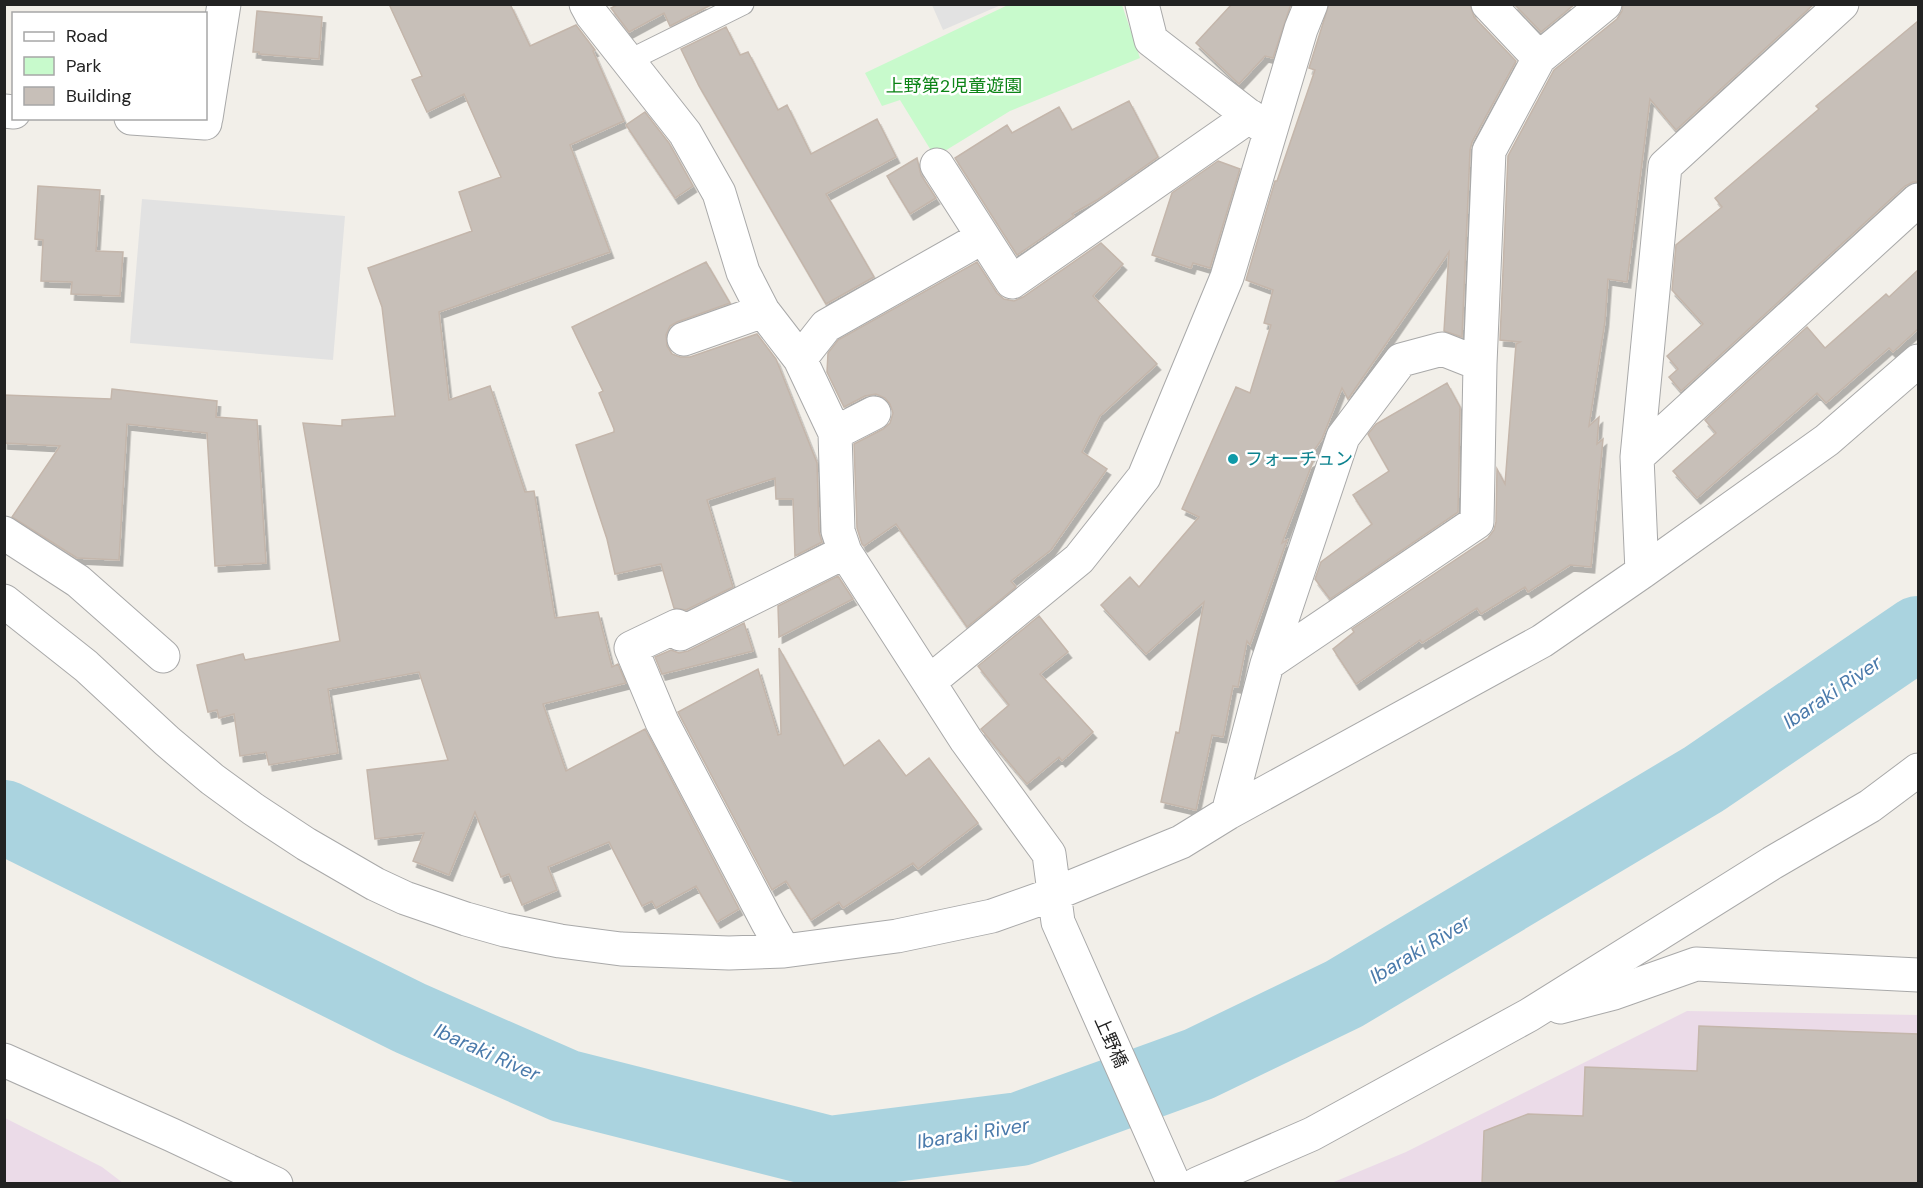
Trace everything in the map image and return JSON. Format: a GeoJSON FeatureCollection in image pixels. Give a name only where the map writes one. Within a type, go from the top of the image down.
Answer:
{"type":"FeatureCollection","features":[{"type":"Feature","properties":{"kind":"street"},"geometry":{"type":"LineString","coordinates":[[207,106],[224,4]]}},
{"type":"Feature","properties":{"kind":"street"},"geometry":{"type":"LineString","coordinates":[[586,4],[592,15],[685,133],[719,193],[743,272],[764,311],[801,359],[835,433],[874,412]]}},
{"type":"Feature","properties":{"kind":"street"},"geometry":{"type":"LineString","coordinates":[[1142,4],[1151,40],[1260,124]]}},
{"type":"Feature","properties":{"kind":"street"},"geometry":{"type":"LineString","coordinates":[[929,682],[1078,559],[1144,477],[1227,277],[1260,124],[1311,4]]}},
{"type":"Feature","properties":{"kind":"street"},"geometry":{"type":"LineString","coordinates":[[1488,4],[1539,58]]}},
{"type":"Feature","properties":{"kind":"street"},"geometry":{"type":"LineString","coordinates":[[1268,664],[1477,522],[1480,364],[1489,151],[1539,58],[1605,4]]}},
{"type":"Feature","properties":{"kind":"street"},"geometry":{"type":"LineString","coordinates":[[1642,572],[1637,457],[1665,166],[1842,4]]}},
{"type":"Feature","properties":{"kind":"street"},"geometry":{"type":"LineString","coordinates":[[161,120],[205,123],[205,120]]}},
{"type":"Feature","properties":{"kind":"street"},"geometry":{"type":"LineString","coordinates":[[937,165],[1011,282],[1260,124]]}},
{"type":"Feature","properties":{"kind":"street"},"geometry":{"type":"LineString","coordinates":[[1637,457],[1918,200]]}},
{"type":"Feature","properties":{"kind":"street"},"geometry":{"type":"LineString","coordinates":[[801,359],[826,326],[983,237]]}},
{"type":"Feature","properties":{"kind":"street"},"geometry":{"type":"LineString","coordinates":[[684,339],[764,311]]}},
{"type":"Feature","properties":{"kind":"street"},"geometry":{"type":"LineString","coordinates":[[1228,813],[1268,664],[1343,437],[1401,360],[1442,349],[1480,364]]}},
{"type":"Feature","properties":{"kind":"street"},"geometry":{"type":"LineString","coordinates":[[4,601],[86,666],[212,779],[306,844],[375,884],[415,902],[505,930],[560,941],[621,949],[672,952],[784,951],[897,936],[992,916],[1056,908],[1180,842],[1228,813],[1542,640],[1827,440],[1918,361]]}},
{"type":"Feature","properties":{"kind":"street","name":"上野橋"},"geometry":{"type":"LineString","coordinates":[[835,433],[838,531],[845,552],[966,740],[1049,854],[1056,908],[1170,1173]]}},
{"type":"Feature","properties":{"kind":"street"},"geometry":{"type":"LineString","coordinates":[[13,541],[78,581],[163,656]]}},
{"type":"Feature","properties":{"kind":"street"},"geometry":{"type":"LineString","coordinates":[[784,951],[662,722],[631,648],[677,627],[680,634],[845,552]]}},
{"type":"Feature","properties":{"kind":"street"},"geometry":{"type":"LineString","coordinates":[[1197,1184],[1312,1134],[1530,1015],[1772,863],[1870,806],[1918,770]]}},
{"type":"Feature","properties":{"kind":"street"},"geometry":{"type":"LineString","coordinates":[[1530,1015],[1614,993],[1696,964],[1918,975]]}},
{"type":"Feature","properties":{"kind":"street"},"geometry":{"type":"LineString","coordinates":[[4,1060],[276,1184]]}},
{"type":"Feature","properties":{"kind":"lane"},"geometry":{"type":"LineString","coordinates":[[628,61],[743,4]]}},
{"type":"Feature","properties":{"kind":"shaded area"},"geometry":{"type":"Polygon","coordinates":[[[932,5],[1001,5],[943,30],[932,5]]]}},
{"type":"Feature","properties":{"kind":"shaded area"},"geometry":{"type":"Polygon","coordinates":[[[142,199],[345,216],[333,360],[130,343],[142,199]]]}},
{"type":"Feature","properties":{"kind":"shaded area"},"geometry":{"type":"Polygon","coordinates":[[[1687,1011],[1918,1015],[1918,1183],[1329,1184],[1406,1152],[1687,1011]]]}},
{"type":"Feature","properties":{"kind":"shaded area"},"geometry":{"type":"Polygon","coordinates":[[[5,1118],[102,1167],[123,1183],[5,1183],[5,1118]]]}},
{"type":"Feature","properties":{"kind":"green space","name":"上野第2児童遊園"},"geometry":{"type":"Polygon","coordinates":[[[1010,4],[1122,5],[1140,58],[1010,111],[935,157],[900,100],[882,106],[865,73],[1010,4]]]}},
{"type":"Feature","properties":{"kind":"building"},"geometry":{"type":"Polygon","coordinates":[[[389,4],[510,4],[530,46],[576,25],[595,50],[593,51],[624,121],[570,145],[610,252],[439,312],[449,400],[490,386],[525,492],[534,491],[555,618],[598,612],[612,667],[618,664],[626,683],[543,704],[566,771],[645,729],[739,909],[717,922],[696,886],[656,908],[652,901],[642,906],[609,842],[548,867],[557,890],[522,905],[509,874],[501,877],[475,812],[449,875],[413,861],[424,833],[375,839],[367,770],[448,760],[419,672],[328,689],[338,753],[269,765],[266,752],[240,756],[234,714],[219,718],[217,710],[208,712],[197,665],[243,654],[245,660],[340,641],[303,423],[342,426],[342,420],[395,416],[382,307],[368,268],[472,231],[459,192],[501,177],[464,94],[427,112],[412,80],[422,76],[389,4]]]}},
{"type":"Feature","properties":{"kind":"building"},"geometry":{"type":"Polygon","coordinates":[[[619,4],[713,4],[670,26],[664,13],[629,32],[611,8],[619,4]]]}},
{"type":"Feature","properties":{"kind":"building"},"geometry":{"type":"Polygon","coordinates":[[[1232,4],[1291,4],[1273,58],[1265,56],[1239,84],[1196,43],[1232,4]]]}},
{"type":"Feature","properties":{"kind":"building"},"geometry":{"type":"Polygon","coordinates":[[[1329,4],[1470,4],[1474,17],[1516,61],[1472,142],[1470,150],[1462,337],[1444,331],[1449,252],[1348,399],[1342,388],[1322,439],[1304,465],[1314,459],[1282,543],[1287,540],[1250,645],[1247,641],[1238,687],[1233,686],[1223,737],[1212,735],[1196,810],[1161,802],[1176,732],[1179,733],[1204,602],[1146,654],[1101,605],[1130,577],[1139,587],[1199,517],[1182,509],[1236,387],[1250,393],[1271,325],[1264,323],[1273,290],[1246,280],[1275,181],[1277,181],[1315,70],[1309,68],[1329,4]]]}},
{"type":"Feature","properties":{"kind":"building"},"geometry":{"type":"Polygon","coordinates":[[[1514,4],[1575,4],[1541,32],[1514,4]]]}},
{"type":"Feature","properties":{"kind":"building"},"geometry":{"type":"Polygon","coordinates":[[[1623,4],[1814,4],[1676,130],[1650,99],[1627,282],[1608,279],[1605,321],[1589,426],[1599,417],[1597,444],[1603,439],[1591,567],[1570,565],[1528,592],[1525,587],[1481,614],[1477,608],[1422,643],[1420,640],[1356,684],[1333,649],[1354,632],[1352,629],[1488,538],[1494,530],[1497,469],[1505,484],[1516,344],[1520,342],[1500,340],[1508,156],[1554,70],[1617,19],[1623,4]]]}},
{"type":"Feature","properties":{"kind":"building"},"geometry":{"type":"Polygon","coordinates":[[[257,11],[322,17],[319,59],[253,52],[257,11]]]}},
{"type":"Feature","properties":{"kind":"building"},"geometry":{"type":"Polygon","coordinates":[[[1918,21],[1918,182],[1905,186],[1681,391],[1669,377],[1678,369],[1667,356],[1703,324],[1672,290],[1676,245],[1722,207],[1715,198],[1819,109],[1816,106],[1918,21]]]}},
{"type":"Feature","properties":{"kind":"building"},"geometry":{"type":"Polygon","coordinates":[[[726,27],[740,55],[748,52],[778,110],[787,105],[811,154],[877,119],[896,157],[826,194],[874,277],[826,304],[699,86],[681,49],[726,27]]]}},
{"type":"Feature","properties":{"kind":"building"},"geometry":{"type":"Polygon","coordinates":[[[1129,101],[1158,157],[1097,200],[1072,214],[1074,216],[1017,255],[955,158],[1007,125],[1012,133],[1059,107],[1072,130],[1129,101]]]}},
{"type":"Feature","properties":{"kind":"building"},"geometry":{"type":"Polygon","coordinates":[[[645,112],[669,143],[693,186],[675,198],[626,125],[645,112]]]}},
{"type":"Feature","properties":{"kind":"building"},"geometry":{"type":"Polygon","coordinates":[[[917,158],[921,175],[936,198],[910,214],[887,176],[917,158]]]}},
{"type":"Feature","properties":{"kind":"building"},"geometry":{"type":"Polygon","coordinates":[[[1218,161],[1240,169],[1210,268],[1193,263],[1191,268],[1152,255],[1172,193],[1218,161]]]}},
{"type":"Feature","properties":{"kind":"building"},"geometry":{"type":"Polygon","coordinates":[[[38,186],[100,190],[96,251],[123,252],[120,296],[71,294],[72,282],[41,281],[43,240],[35,239],[38,186]]]}},
{"type":"Feature","properties":{"kind":"building"},"geometry":{"type":"Polygon","coordinates":[[[1101,243],[1123,264],[1093,296],[1157,364],[1100,416],[1082,452],[1107,469],[1051,550],[1011,581],[1016,587],[967,627],[896,524],[864,546],[862,544],[857,528],[854,444],[883,429],[890,423],[893,413],[885,398],[876,394],[865,396],[844,407],[827,372],[828,353],[838,340],[977,262],[997,293],[1004,299],[1014,301],[1101,243]]]}},
{"type":"Feature","properties":{"kind":"building"},"geometry":{"type":"Polygon","coordinates":[[[706,262],[730,303],[670,326],[666,335],[667,346],[672,354],[690,357],[757,334],[776,359],[817,463],[819,532],[822,542],[795,556],[793,499],[776,499],[775,478],[707,500],[733,587],[686,610],[674,608],[661,564],[615,574],[607,539],[576,445],[614,432],[614,429],[599,393],[603,391],[572,327],[706,262]]]}},
{"type":"Feature","properties":{"kind":"building"},"geometry":{"type":"Polygon","coordinates":[[[1918,270],[1918,329],[1893,352],[1889,348],[1826,403],[1817,393],[1697,498],[1673,471],[1716,433],[1705,420],[1807,327],[1825,348],[1886,294],[1889,297],[1918,270]]]}},
{"type":"Feature","properties":{"kind":"building"},"geometry":{"type":"Polygon","coordinates":[[[1447,383],[1460,407],[1458,512],[1330,599],[1315,579],[1321,562],[1372,524],[1353,495],[1389,471],[1368,434],[1376,424],[1447,383]]]}},
{"type":"Feature","properties":{"kind":"building"},"geometry":{"type":"Polygon","coordinates":[[[112,389],[217,401],[216,417],[257,420],[266,563],[215,566],[207,433],[127,424],[119,560],[77,558],[12,517],[60,446],[4,443],[4,395],[111,399],[112,389]]]}},
{"type":"Feature","properties":{"kind":"building"},"geometry":{"type":"Polygon","coordinates":[[[838,576],[853,599],[779,637],[778,606],[838,576]]]}},
{"type":"Feature","properties":{"kind":"building"},"geometry":{"type":"Polygon","coordinates":[[[1039,616],[1068,652],[1040,674],[1093,732],[1062,761],[1059,757],[1027,784],[981,729],[1009,705],[978,666],[1039,616]]]}},
{"type":"Feature","properties":{"kind":"building"},"geometry":{"type":"Polygon","coordinates":[[[744,623],[753,651],[662,674],[655,657],[671,650],[679,653],[688,651],[744,623]]]}},
{"type":"Feature","properties":{"kind":"building"},"geometry":{"type":"Polygon","coordinates":[[[779,648],[844,766],[879,740],[906,776],[929,758],[978,823],[918,869],[913,863],[843,908],[839,902],[811,920],[786,881],[772,890],[678,712],[758,669],[778,735],[781,734],[779,648]]]}},
{"type":"Feature","properties":{"kind":"building"},"geometry":{"type":"Polygon","coordinates":[[[1699,1026],[1918,1034],[1918,1184],[1482,1184],[1484,1131],[1528,1114],[1583,1116],[1585,1067],[1697,1071],[1699,1026]]]}},
{"type":"Feature","properties":{"kind":"waterway","name":"Ibaraki River"},"geometry":{"type":"LineString","coordinates":[[4,817],[410,1018],[565,1086],[830,1153],[1020,1129],[1199,1064],[1344,994],[1704,779],[1918,633]]}},
{"type":"Feature","properties":{"kind":"place","name":"フォーチュン"},"geometry":{"type":"Point","coordinates":[1233,459]}}]}
